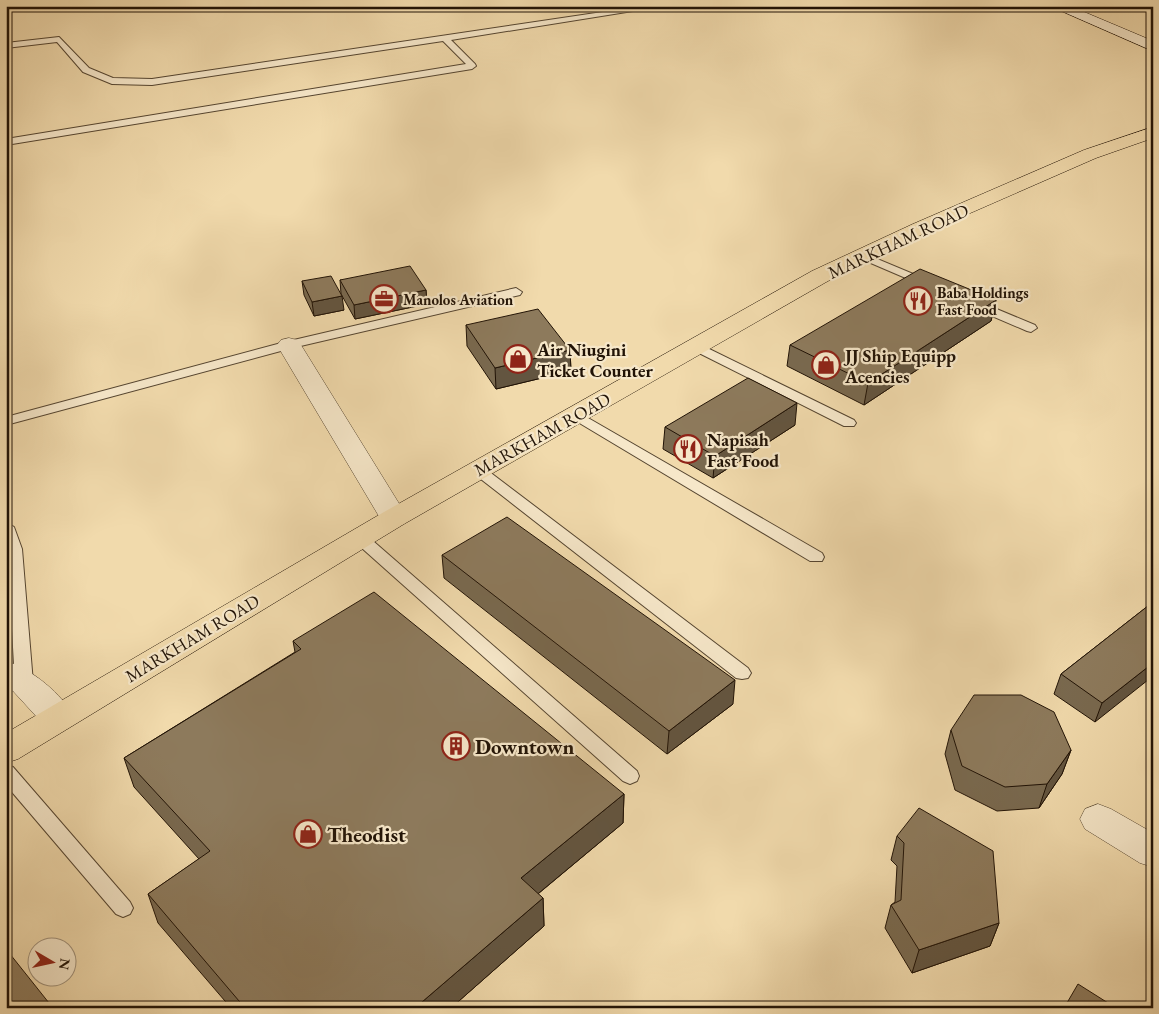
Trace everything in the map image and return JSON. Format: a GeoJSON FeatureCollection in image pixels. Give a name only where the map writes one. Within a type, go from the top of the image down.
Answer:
{"type":"FeatureCollection","features":[{"type":"Feature","properties":{"kind":"main road","name":"MARKHAM ROAD"},"geometry":{"type":"LineString","coordinates":[[6,750],[394,518],[820,276],[1090,154],[1153,132]]}},
{"type":"Feature","properties":{"kind":"street"},"geometry":{"type":"LineString","coordinates":[[1057,6],[1153,47]]}},
{"type":"Feature","properties":{"kind":"street"},"geometry":{"type":"LineString","coordinates":[[1087,6],[1153,33]]}},
{"type":"Feature","properties":{"kind":"street"},"geometry":{"type":"LineString","coordinates":[[289,345],[394,518]]}},
{"type":"Feature","properties":{"kind":"street"},"geometry":{"type":"LineString","coordinates":[[15,678],[58,718]]}},
{"type":"Feature","properties":{"kind":"street"},"geometry":{"type":"LineString","coordinates":[[1098,819],[1153,852]]}},
{"type":"Feature","properties":{"kind":"lane"},"geometry":{"type":"LineString","coordinates":[[6,46],[59,39],[86,70],[112,81],[152,82],[660,6]]}},
{"type":"Feature","properties":{"kind":"lane"},"geometry":{"type":"LineString","coordinates":[[6,142],[472,66],[445,38]]}},
{"type":"Feature","properties":{"kind":"lane"},"geometry":{"type":"LineString","coordinates":[[863,256],[934,286]]}},
{"type":"Feature","properties":{"kind":"lane"},"geometry":{"type":"LineString","coordinates":[[6,421],[289,345],[516,292]]}},
{"type":"Feature","properties":{"kind":"lane"},"geometry":{"type":"LineString","coordinates":[[960,297],[1030,328]]}},
{"type":"Feature","properties":{"kind":"lane"},"geometry":{"type":"LineString","coordinates":[[697,347],[849,423]]}},
{"type":"Feature","properties":{"kind":"lane"},"geometry":{"type":"LineString","coordinates":[[576,415],[816,557]]}},
{"type":"Feature","properties":{"kind":"lane"},"geometry":{"type":"LineString","coordinates":[[478,470],[742,673]]}},
{"type":"Feature","properties":{"kind":"lane"},"geometry":{"type":"LineString","coordinates":[[6,527],[14,549],[15,678]]}},
{"type":"Feature","properties":{"kind":"lane"},"geometry":{"type":"LineString","coordinates":[[360,538],[630,776]]}},
{"type":"Feature","properties":{"kind":"lane"},"geometry":{"type":"LineString","coordinates":[[6,772],[123,908]]}},
{"type":"Feature","properties":{"kind":"building"},"geometry":{"type":"Polygon","coordinates":[[[410,266],[426,290],[354,305],[340,280],[410,266]]]}},
{"type":"Feature","properties":{"kind":"building"},"geometry":{"type":"Polygon","coordinates":[[[920,269],[996,300],[868,383],[790,345],[920,269]]]}},
{"type":"Feature","properties":{"kind":"building"},"geometry":{"type":"Polygon","coordinates":[[[331,276],[342,296],[312,302],[302,281],[331,276]]]}},
{"type":"Feature","properties":{"kind":"building"},"geometry":{"type":"Polygon","coordinates":[[[538,309],[570,350],[495,368],[466,325],[538,309]]]}},
{"type":"Feature","properties":{"kind":"building"},"geometry":{"type":"Polygon","coordinates":[[[748,378],[797,403],[715,456],[665,427],[748,378]]]}},
{"type":"Feature","properties":{"kind":"building","name":"Downtown"},"geometry":{"type":"Polygon","coordinates":[[[507,517],[735,680],[669,731],[442,555],[507,517]]]}},
{"type":"Feature","properties":{"kind":"building"},"geometry":{"type":"Polygon","coordinates":[[[374,592],[624,794],[521,878],[543,898],[415,1008],[245,1008],[148,894],[210,851],[124,758],[301,649],[293,641],[374,592]]]}},
{"type":"Feature","properties":{"kind":"building"},"geometry":{"type":"Polygon","coordinates":[[[1153,602],[1153,663],[1102,703],[1061,674],[1153,602]]]}},
{"type":"Feature","properties":{"kind":"building"},"geometry":{"type":"Polygon","coordinates":[[[974,695],[1021,695],[1054,712],[1071,750],[1047,784],[1005,787],[962,766],[951,730],[974,695]]]}},
{"type":"Feature","properties":{"kind":"building"},"geometry":{"type":"Polygon","coordinates":[[[919,808],[993,851],[999,923],[919,950],[891,905],[901,900],[904,843],[897,836],[919,808]]]}},
{"type":"Feature","properties":{"kind":"building"},"geometry":{"type":"Polygon","coordinates":[[[6,949],[28,977],[28,986],[35,986],[53,1008],[6,1008],[6,949]]]}},
{"type":"Feature","properties":{"kind":"building"},"geometry":{"type":"Polygon","coordinates":[[[1078,984],[1116,1008],[1064,1008],[1078,984]]]}},
{"type":"Feature","properties":{"kind":"place","name":"Manolos Aviation"},"geometry":{"type":"Point","coordinates":[384,299]}},
{"type":"Feature","properties":{"kind":"place","name":"Baba Holdings Fast Food"},"geometry":{"type":"Point","coordinates":[918,301]}},
{"type":"Feature","properties":{"kind":"place","name":"Air Niugini Ticket Counter"},"geometry":{"type":"Point","coordinates":[518,359]}},
{"type":"Feature","properties":{"kind":"place","name":"JJ Ship Equipp Acencies"},"geometry":{"type":"Point","coordinates":[826,365]}},
{"type":"Feature","properties":{"kind":"place","name":"Napisah Fast Food"},"geometry":{"type":"Point","coordinates":[688,449]}},
{"type":"Feature","properties":{"kind":"place","name":"Downtown"},"geometry":{"type":"Point","coordinates":[456,746]}},
{"type":"Feature","properties":{"kind":"place","name":"Theodist"},"geometry":{"type":"Point","coordinates":[308,834]}}]}
